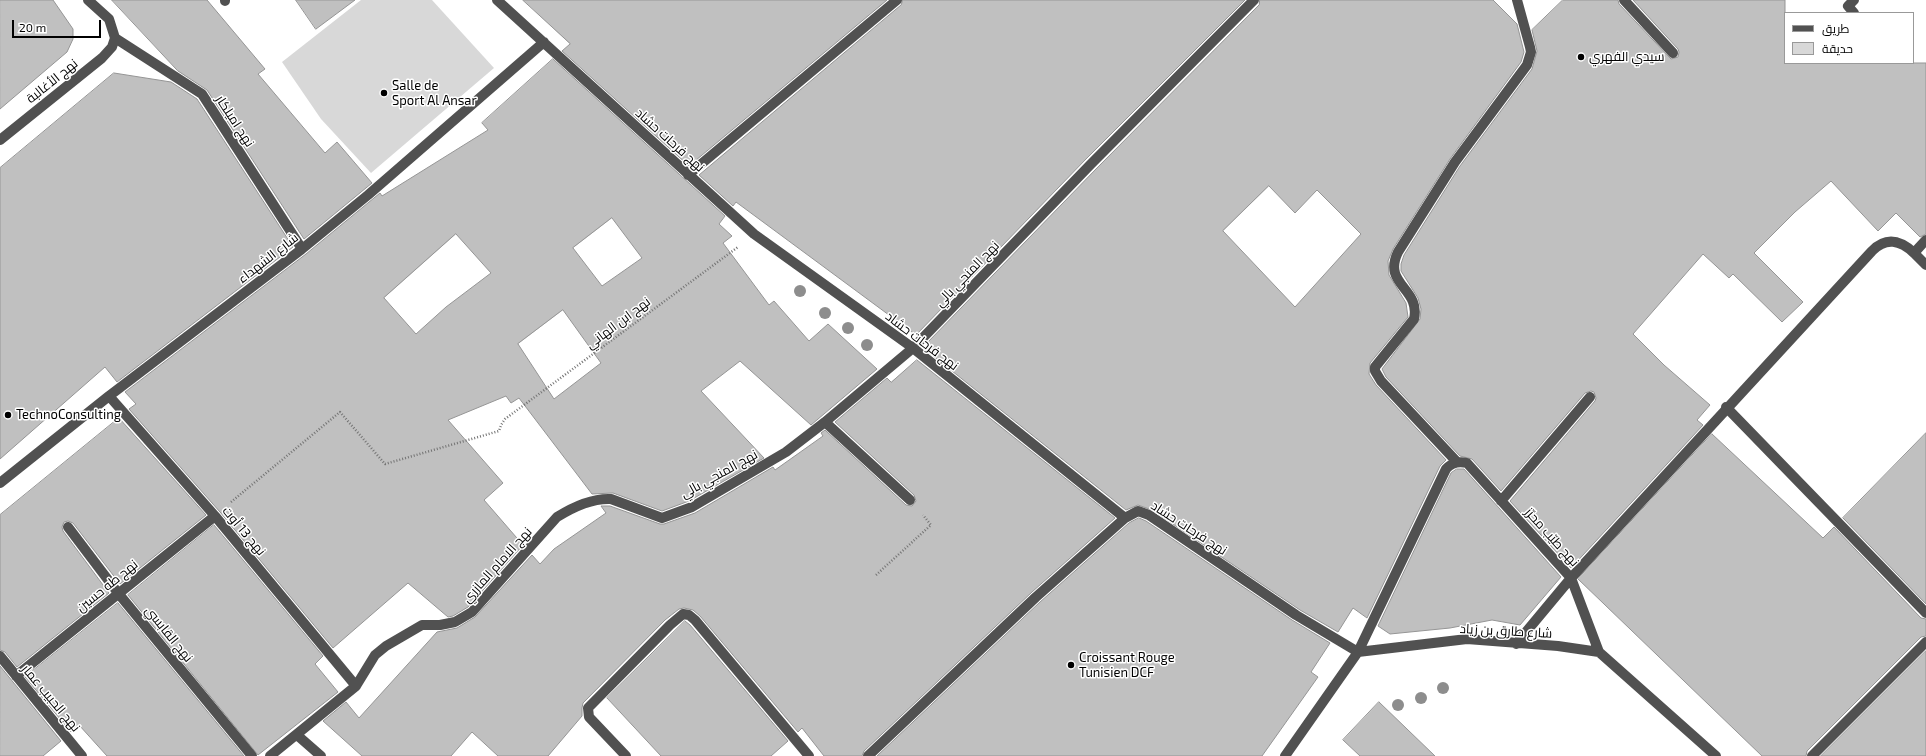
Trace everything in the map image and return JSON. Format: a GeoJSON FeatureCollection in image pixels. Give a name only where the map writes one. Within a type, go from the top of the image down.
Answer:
{"type":"FeatureCollection","features":[{"type":"Feature","properties":{"kind":"street"},"geometry":{"type":"LineString","coordinates":[[88,0],[109,19],[115,38]]}},
{"type":"Feature","properties":{"kind":"street","name":"نهج فرحات حشاد"},"geometry":{"type":"LineString","coordinates":[[498,0],[754,234],[912,348],[1126,518],[1138,510],[1149,515],[1296,615],[1358,652]]}},
{"type":"Feature","properties":{"kind":"street"},"geometry":{"type":"LineString","coordinates":[[688,175],[897,0]]}},
{"type":"Feature","properties":{"kind":"street","name":"نهج المنجي بالي"},"geometry":{"type":"LineString","coordinates":[[662,518],[692,507],[786,452],[825,422],[912,348],[1091,164],[1254,0]]}},
{"type":"Feature","properties":{"kind":"street","name":"نهج طيّب محرّز"},"geometry":{"type":"LineString","coordinates":[[1517,0],[1530,47],[1529,61],[1502,101],[1455,162],[1398,252],[1394,264],[1394,271],[1398,280],[1414,301],[1415,316],[1375,367],[1378,378],[1457,462],[1467,463],[1571,578],[1599,652]]}},
{"type":"Feature","properties":{"kind":"street"},"geometry":{"type":"LineString","coordinates":[[1624,0],[1673,53]]}},
{"type":"Feature","properties":{"kind":"street"},"geometry":{"type":"LineString","coordinates":[[1853,12],[1848,6],[1854,0]]}},
{"type":"Feature","properties":{"kind":"street","name":"نهج الأغالبة"},"geometry":{"type":"LineString","coordinates":[[0,140],[102,58],[112,47],[115,38]]}},
{"type":"Feature","properties":{"kind":"street","name":"نهج اميلكار"},"geometry":{"type":"LineString","coordinates":[[115,38],[202,94],[302,249]]}},
{"type":"Feature","properties":{"kind":"street","name":"شارع الشهداء"},"geometry":{"type":"LineString","coordinates":[[0,483],[109,396],[302,249],[368,195],[544,42]]}},
{"type":"Feature","properties":{"kind":"street"},"geometry":{"type":"LineString","coordinates":[[1914,253],[1926,240]]}},
{"type":"Feature","properties":{"kind":"street"},"geometry":{"type":"LineString","coordinates":[[1516,644],[1571,578],[1726,407],[1877,245],[1885,242],[1897,242],[1906,245],[1926,265]]}},
{"type":"Feature","properties":{"kind":"street","name":"نهج 13 أوت"},"geometry":{"type":"LineString","coordinates":[[109,396],[215,516],[356,686]]}},
{"type":"Feature","properties":{"kind":"street"},"geometry":{"type":"LineString","coordinates":[[1501,501],[1590,397]]}},
{"type":"Feature","properties":{"kind":"street"},"geometry":{"type":"LineString","coordinates":[[1726,407],[1926,613]]}},
{"type":"Feature","properties":{"kind":"street"},"geometry":{"type":"LineString","coordinates":[[825,422],[910,500]]}},
{"type":"Feature","properties":{"kind":"street"},"geometry":{"type":"LineString","coordinates":[[1285,756],[1358,652],[1446,469],[1457,462]]}},
{"type":"Feature","properties":{"kind":"street","name":"نهج الامام المازري"},"geometry":{"type":"LineString","coordinates":[[270,756],[356,686],[375,655],[386,646],[422,625],[440,625],[455,622],[472,612],[557,517],[589,501],[611,499],[662,518]]}},
{"type":"Feature","properties":{"kind":"street","name":"نهج طه حسين"},"geometry":{"type":"LineString","coordinates":[[16,676],[215,516]]}},
{"type":"Feature","properties":{"kind":"street"},"geometry":{"type":"LineString","coordinates":[[868,756],[1036,597],[1126,518]]}},
{"type":"Feature","properties":{"kind":"street","name":"نهج القابسي"},"geometry":{"type":"LineString","coordinates":[[68,527],[118,593],[252,756]]}},
{"type":"Feature","properties":{"kind":"street"},"geometry":{"type":"LineString","coordinates":[[626,756],[589,717],[588,708],[670,625],[683,614],[689,615],[695,620],[809,756]]}},
{"type":"Feature","properties":{"kind":"street","name":"شارع طارق بن زياد"},"geometry":{"type":"LineString","coordinates":[[1358,652],[1468,639],[1516,644],[1558,646],[1599,652]]}},
{"type":"Feature","properties":{"kind":"street"},"geometry":{"type":"LineString","coordinates":[[1812,756],[1926,642]]}},
{"type":"Feature","properties":{"kind":"street"},"geometry":{"type":"LineString","coordinates":[[1599,652],[1716,756]]}},
{"type":"Feature","properties":{"kind":"street","name":"نهج الحبيب عمار"},"geometry":{"type":"LineString","coordinates":[[0,656],[82,756]]}},
{"type":"Feature","properties":{"kind":"street"},"geometry":{"type":"LineString","coordinates":[[297,735],[321,756]]}},
{"type":"Feature","properties":{"kind":"path","name":"نهج ابن الهاني"},"geometry":{"type":"LineString","coordinates":[[215,516],[340,412],[384,464],[499,431],[500,425],[505,419],[754,234]]}},
{"type":"Feature","properties":{"kind":"path"},"geometry":{"type":"LineString","coordinates":[[876,575],[931,525],[910,500]]}},
{"type":"Feature","properties":{"kind":"green space","name":"Salle de Sport Al Ansar"},"geometry":{"type":"Polygon","coordinates":[[[361,0],[432,0],[494,68],[371,173],[321,119],[282,62],[361,0]]]}},
{"type":"Feature","properties":{"kind":"building"},"geometry":{"type":"Polygon","coordinates":[[[0,0],[53,0],[73,29],[73,39],[67,52],[0,109],[0,0]]]}},
{"type":"Feature","properties":{"kind":"building"},"geometry":{"type":"Polygon","coordinates":[[[112,0],[207,0],[265,69],[258,74],[325,153],[337,142],[372,183],[304,239],[207,90],[178,71],[112,0]]]}},
{"type":"Feature","properties":{"kind":"building"},"geometry":{"type":"Polygon","coordinates":[[[296,0],[355,0],[316,29],[296,0]]]}},
{"type":"Feature","properties":{"kind":"building"},"geometry":{"type":"Polygon","coordinates":[[[523,0],[887,0],[689,166],[562,51],[570,44],[523,0]]]}},
{"type":"Feature","properties":{"kind":"building"},"geometry":{"type":"Polygon","coordinates":[[[903,0],[1245,0],[1086,159],[916,335],[736,202],[733,206],[699,175],[901,5],[903,0]]]}},
{"type":"Feature","properties":{"kind":"building"},"geometry":{"type":"Polygon","coordinates":[[[1260,0],[1493,0],[1517,24],[1524,52],[1521,62],[1450,159],[1393,249],[1388,261],[1389,275],[1406,303],[1408,317],[1370,363],[1369,374],[1376,385],[1446,460],[1440,466],[1367,618],[1353,608],[1338,632],[1300,610],[1152,510],[1138,505],[1126,510],[927,351],[933,347],[927,343],[1096,169],[1259,5],[1260,0]],[[1269,186],[1223,231],[1295,307],[1361,234],[1317,190],[1295,213],[1269,186]]]}},
{"type":"Feature","properties":{"kind":"building"},"geometry":{"type":"Polygon","coordinates":[[[1563,0],[1618,0],[1619,4],[1671,59],[1678,57],[1678,49],[1633,0],[1785,0],[1784,64],[1926,63],[1926,234],[1920,237],[1896,213],[1878,231],[1831,181],[1795,212],[1754,253],[1803,302],[1782,322],[1733,274],[1729,278],[1703,254],[1633,334],[1664,365],[1710,405],[1697,420],[1703,425],[1571,568],[1510,501],[1595,401],[1596,398],[1594,392],[1591,391],[1585,393],[1501,491],[1472,459],[1460,456],[1386,377],[1382,369],[1420,319],[1421,309],[1418,298],[1401,271],[1401,264],[1404,255],[1460,166],[1532,69],[1537,51],[1532,30],[1563,0]]]}},
{"type":"Feature","properties":{"kind":"building"},"geometry":{"type":"Polygon","coordinates":[[[553,59],[725,216],[719,224],[732,236],[723,243],[769,305],[774,301],[809,341],[828,324],[877,369],[811,425],[740,361],[701,391],[764,458],[689,501],[662,511],[613,493],[592,494],[519,398],[511,403],[506,396],[448,420],[503,483],[484,500],[523,545],[468,607],[453,616],[448,617],[408,583],[333,648],[220,512],[129,409],[136,404],[125,392],[306,254],[380,193],[382,196],[488,130],[482,123],[553,59]],[[612,218],[573,248],[602,286],[642,258],[612,218]],[[456,234],[384,298],[416,334],[446,307],[491,273],[456,234]],[[563,310],[518,344],[554,399],[601,363],[563,310]]]}},
{"type":"Feature","properties":{"kind":"building"},"geometry":{"type":"Polygon","coordinates":[[[114,73],[171,82],[197,99],[293,247],[117,382],[105,367],[0,459],[0,168],[114,73]]]}},
{"type":"Feature","properties":{"kind":"building"},"geometry":{"type":"Polygon","coordinates":[[[917,360],[1115,518],[1032,592],[864,751],[862,756],[824,756],[802,728],[798,732],[700,616],[693,610],[684,608],[679,609],[665,620],[583,703],[582,716],[548,756],[498,756],[472,732],[451,756],[362,756],[323,721],[346,702],[359,718],[437,632],[457,628],[475,617],[532,555],[540,564],[554,549],[606,513],[601,506],[610,506],[660,524],[664,524],[695,513],[773,467],[775,470],[823,436],[821,433],[825,430],[906,505],[912,506],[916,501],[914,495],[835,422],[887,378],[891,382],[917,360]]]}},
{"type":"Feature","properties":{"kind":"building"},"geometry":{"type":"Polygon","coordinates":[[[119,418],[206,515],[120,584],[73,523],[68,521],[64,522],[62,527],[63,531],[109,593],[17,667],[5,652],[0,650],[0,515],[119,418]]]}},
{"type":"Feature","properties":{"kind":"building"},"geometry":{"type":"Polygon","coordinates":[[[1926,433],[1926,604],[1843,518],[1926,433]]]}},
{"type":"Feature","properties":{"kind":"building"},"geometry":{"type":"Polygon","coordinates":[[[1712,434],[1823,538],[1834,527],[1921,618],[1926,619],[1926,636],[1921,637],[1807,751],[1806,756],[1762,756],[1578,579],[1712,434]]]}},
{"type":"Feature","properties":{"kind":"building"},"geometry":{"type":"Polygon","coordinates":[[[1457,469],[1464,469],[1561,577],[1520,625],[1492,620],[1450,628],[1390,634],[1378,626],[1451,473],[1457,469]]]}},
{"type":"Feature","properties":{"kind":"building"},"geometry":{"type":"Polygon","coordinates":[[[1139,518],[1146,521],[1292,620],[1330,643],[1311,672],[1318,677],[1262,756],[877,756],[1040,602],[1129,523],[1139,518]]]}},
{"type":"Feature","properties":{"kind":"building"},"geometry":{"type":"Polygon","coordinates":[[[214,525],[323,656],[315,664],[338,692],[258,755],[128,595],[214,525]]]}},
{"type":"Feature","properties":{"kind":"building"},"geometry":{"type":"Polygon","coordinates":[[[118,603],[244,756],[107,756],[79,725],[71,732],[25,677],[118,603]]]}},
{"type":"Feature","properties":{"kind":"building"},"geometry":{"type":"Polygon","coordinates":[[[685,621],[788,741],[771,756],[661,756],[607,698],[685,621]]]}},
{"type":"Feature","properties":{"kind":"building"},"geometry":{"type":"Polygon","coordinates":[[[1926,651],[1926,756],[1821,756],[1926,651]]]}},
{"type":"Feature","properties":{"kind":"building"},"geometry":{"type":"Polygon","coordinates":[[[0,666],[61,741],[43,756],[0,756],[0,666]]]}},
{"type":"Feature","properties":{"kind":"building"},"geometry":{"type":"Polygon","coordinates":[[[1379,702],[1435,756],[1360,756],[1343,740],[1379,702]]]}},
{"type":"Feature","properties":{"kind":"place","name":"سيدي الفهري"},"geometry":{"type":"Point","coordinates":[1581,57]}},
{"type":"Feature","properties":{"kind":"place","name":"Salle de Sport Al Ansar"},"geometry":{"type":"Point","coordinates":[384,93]}},
{"type":"Feature","properties":{"kind":"place","name":"TechnoConsulting"},"geometry":{"type":"Point","coordinates":[8,415]}},
{"type":"Feature","properties":{"kind":"place","name":"Croissant Rouge Tunisien DCF"},"geometry":{"type":"Point","coordinates":[1071,665]}}]}
